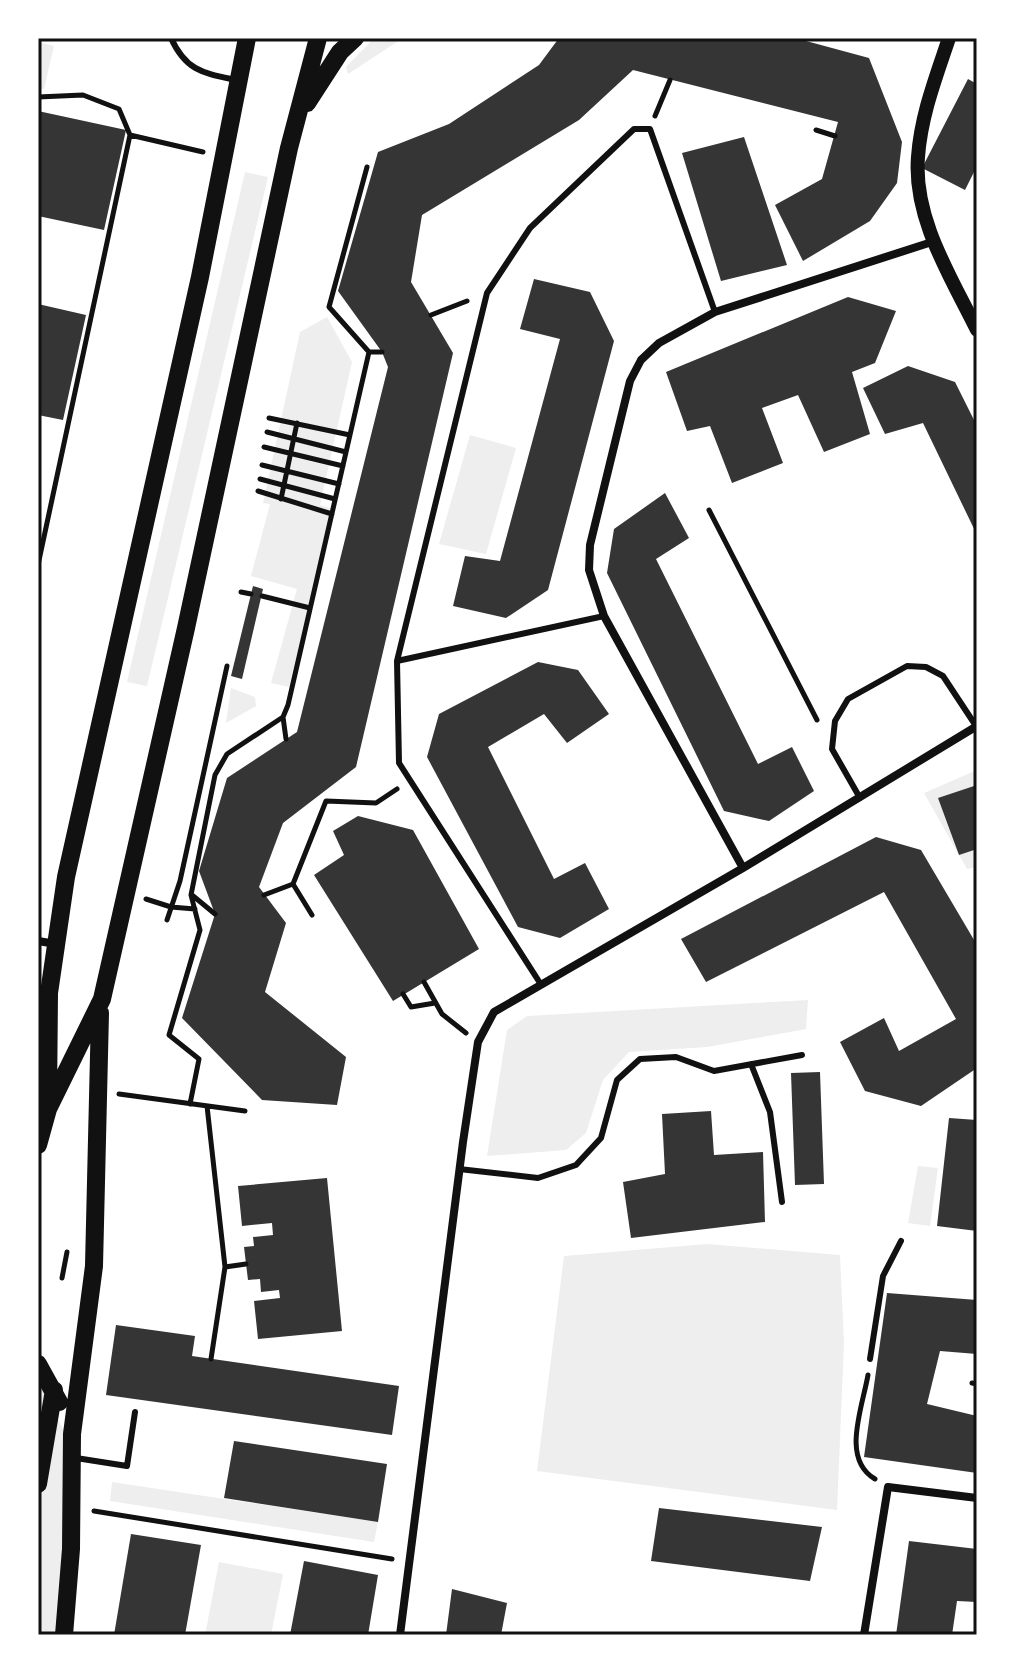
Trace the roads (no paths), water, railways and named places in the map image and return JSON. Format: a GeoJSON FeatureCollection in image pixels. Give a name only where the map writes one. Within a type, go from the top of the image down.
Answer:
{"type":"FeatureCollection","features":[{"type":"Feature","properties":{"kind":"main road"},"geometry":{"type":"LineString","coordinates":[[48,1109],[47,942],[66,877],[247,38]]}},
{"type":"Feature","properties":{"kind":"main road"},"geometry":{"type":"LineString","coordinates":[[64,1635],[71,1549],[72,1434],[94,1266],[98,1038],[102,999],[296,118],[318,38]]}},
{"type":"Feature","properties":{"kind":"main road"},"geometry":{"type":"LineString","coordinates":[[296,118],[340,52],[355,38]]}},
{"type":"Feature","properties":{"kind":"main road"},"geometry":{"type":"LineString","coordinates":[[38,1027],[49,993]]}},
{"type":"Feature","properties":{"kind":"main road"},"geometry":{"type":"LineString","coordinates":[[38,1145],[48,1109],[102,999]]}},
{"type":"Feature","properties":{"kind":"main road"},"geometry":{"type":"LineString","coordinates":[[38,1364],[54,1390],[72,1434]]}},
{"type":"Feature","properties":{"kind":"main road"},"geometry":{"type":"LineString","coordinates":[[38,1484],[54,1390]]}},
{"type":"Feature","properties":{"kind":"street"},"geometry":{"type":"LineString","coordinates":[[949,38],[927,103],[917,159],[922,208],[977,330]]}},
{"type":"Feature","properties":{"kind":"street"},"geometry":{"type":"LineString","coordinates":[[743,868],[604,616],[589,570],[590,545],[630,381],[641,360],[659,343],[715,312],[935,241]]}},
{"type":"Feature","properties":{"kind":"street"},"geometry":{"type":"LineString","coordinates":[[400,1635],[478,1042],[494,1012],[743,868],[976,726]]}},
{"type":"Feature","properties":{"kind":"street"},"geometry":{"type":"LineString","coordinates":[[864,1635],[888,1487],[977,1498]]}},
{"type":"Feature","properties":{"kind":"lane"},"geometry":{"type":"LineString","coordinates":[[171,38],[180,58],[203,73],[240,81]]}},
{"type":"Feature","properties":{"kind":"lane"},"geometry":{"type":"LineString","coordinates":[[540,983],[399,763],[397,661],[487,293],[530,228],[634,129],[650,129],[715,312]]}},
{"type":"Feature","properties":{"kind":"lane"},"geometry":{"type":"LineString","coordinates":[[397,661],[604,616]]}},
{"type":"Feature","properties":{"kind":"lane"},"geometry":{"type":"LineString","coordinates":[[860,798],[832,749],[835,721],[848,699],[907,666],[926,667],[943,676],[976,726]]}},
{"type":"Feature","properties":{"kind":"lane"},"geometry":{"type":"LineString","coordinates":[[459,1169],[538,1178],[576,1165],[601,1138],[617,1080],[640,1059],[676,1057],[714,1071],[802,1055]]}},
{"type":"Feature","properties":{"kind":"lane"},"geometry":{"type":"LineString","coordinates":[[751,1064],[770,1112],[782,1202]]}},
{"type":"Feature","properties":{"kind":"lane"},"geometry":{"type":"LineString","coordinates":[[870,1359],[883,1276],[901,1241]]}},
{"type":"Feature","properties":{"kind":"lane"},"geometry":{"type":"LineString","coordinates":[[72,1457],[127,1466],[135,1412]]}}]}
